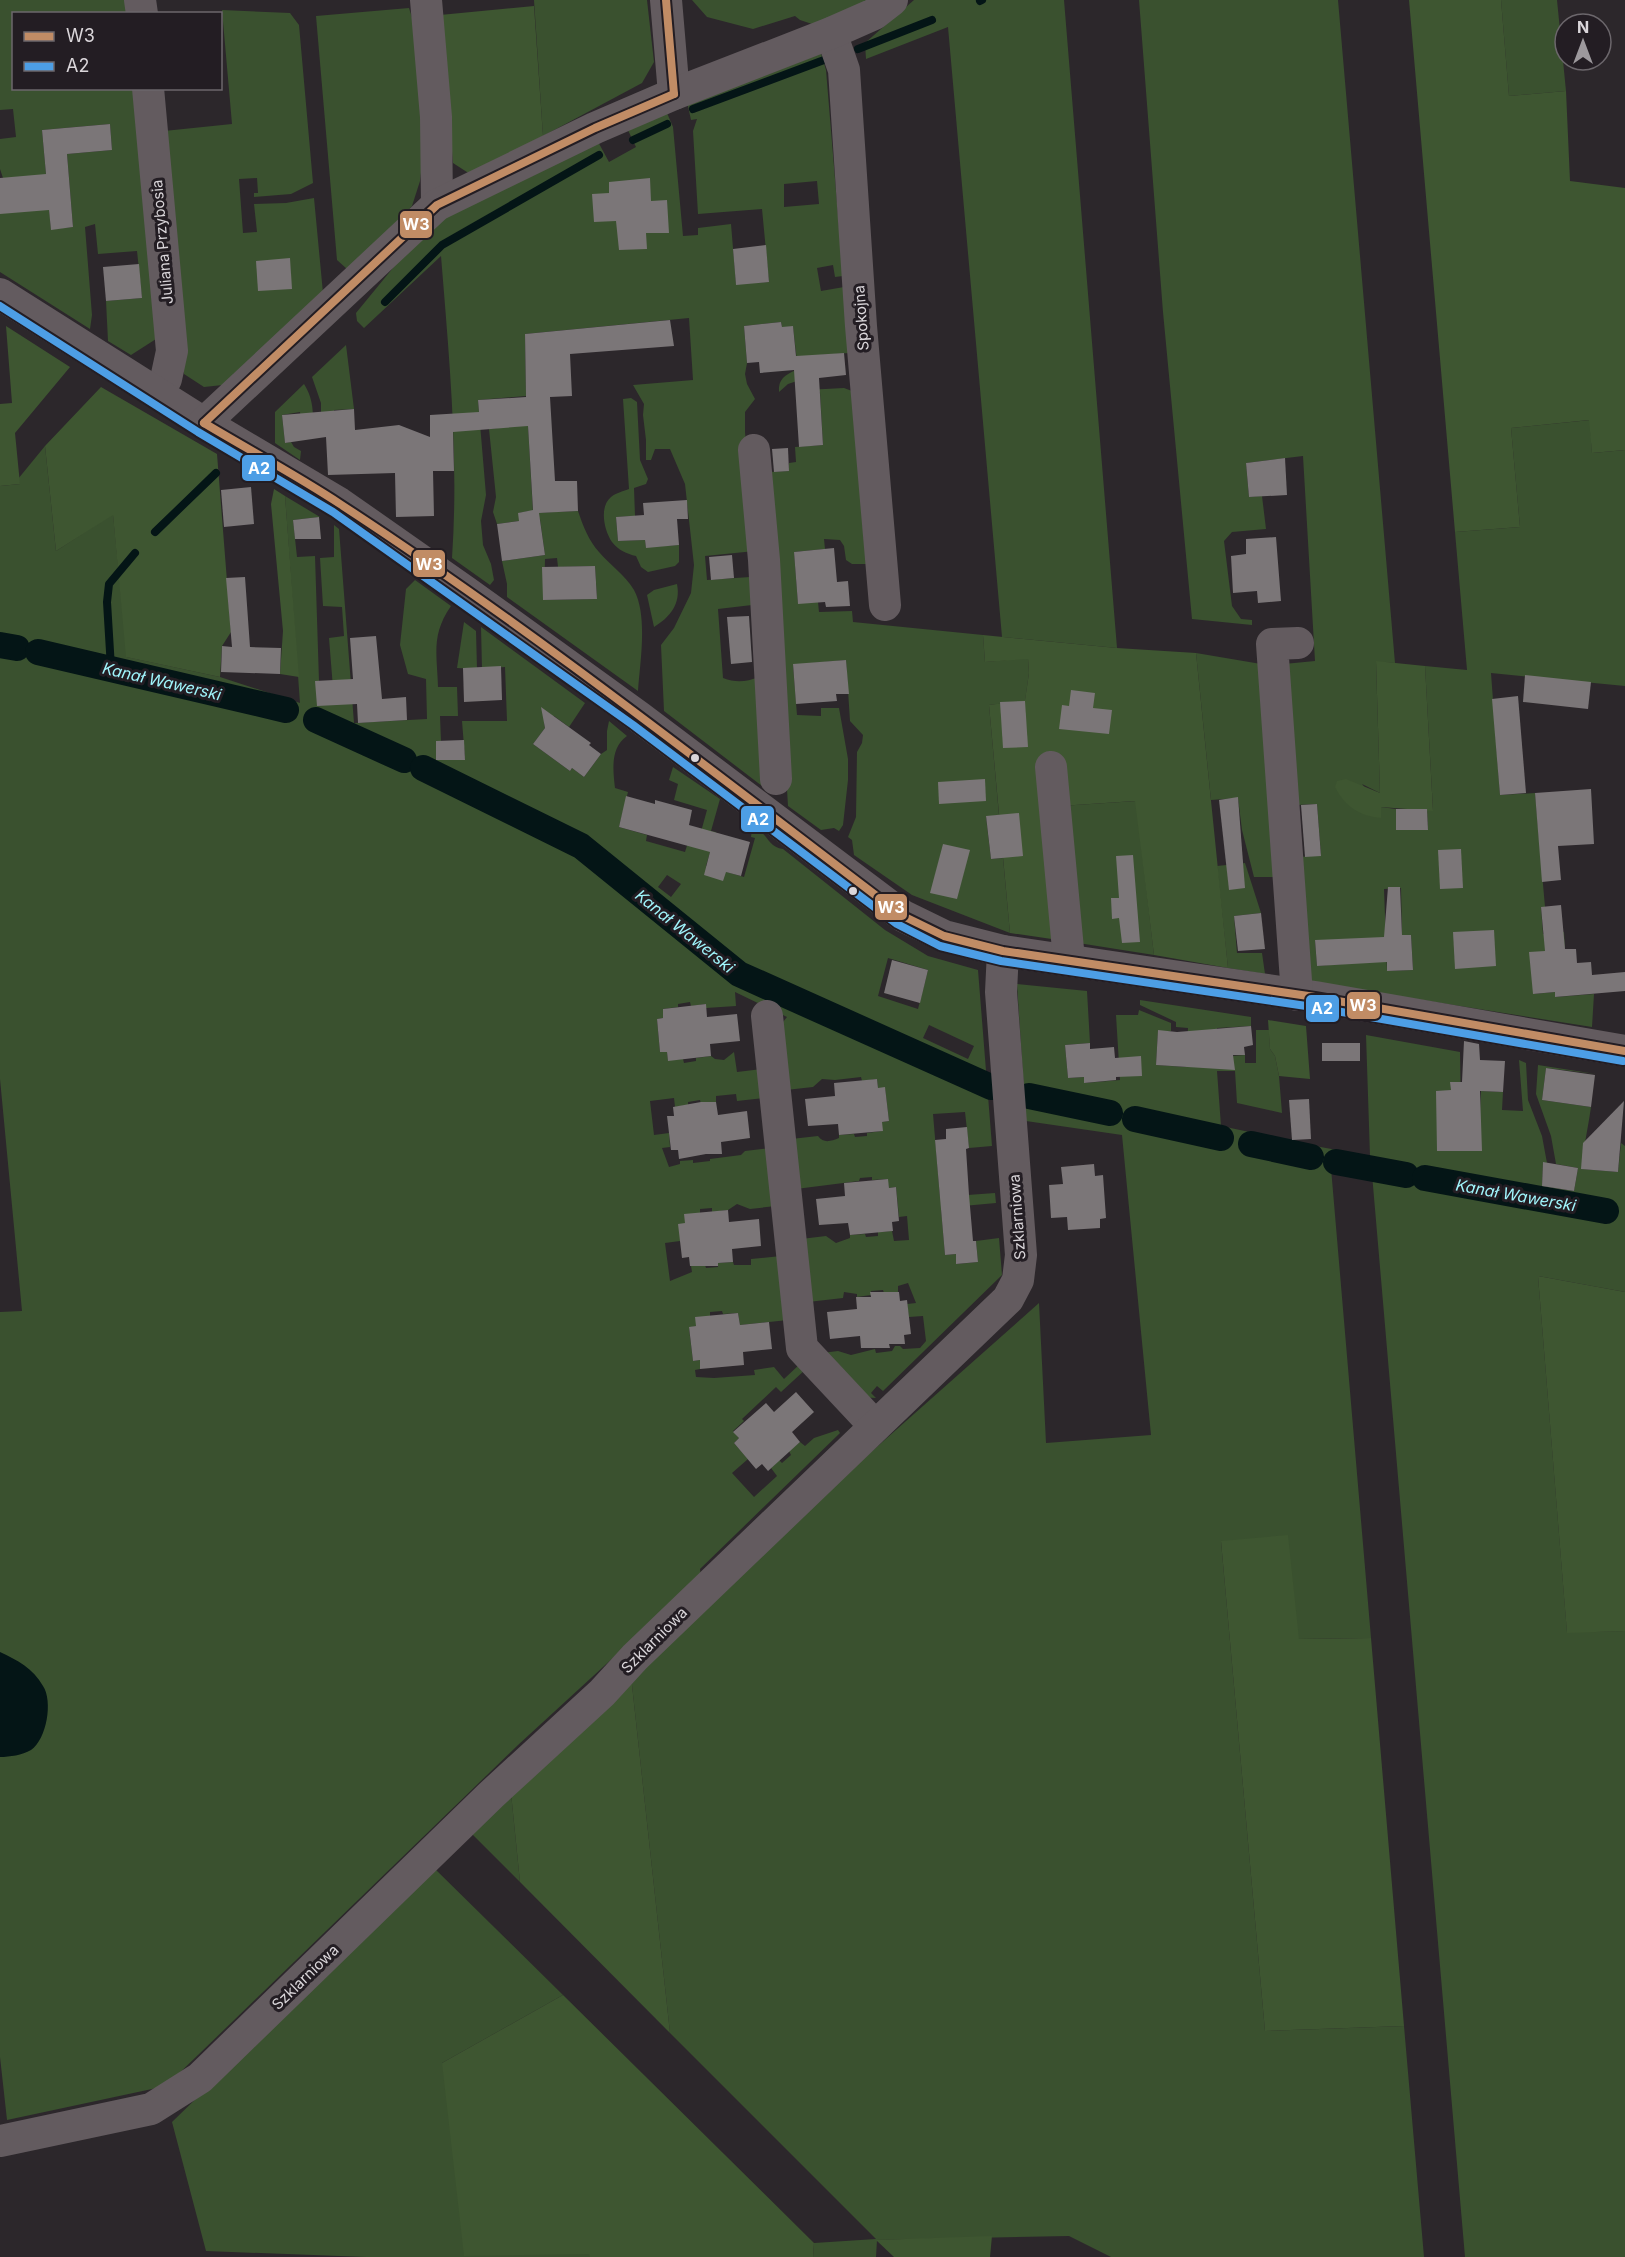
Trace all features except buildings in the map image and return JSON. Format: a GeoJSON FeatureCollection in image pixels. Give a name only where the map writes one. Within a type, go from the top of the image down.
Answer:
{"type":"FeatureCollection","features":[{"type":"Feature","properties":{"kind":"street"},"geometry":{"type":"LineString","coordinates":[[426,0],[436,117],[437,205]]}},
{"type":"Feature","properties":{"kind":"street"},"geometry":{"type":"LineString","coordinates":[[666,0],[674,94]]}},
{"type":"Feature","properties":{"kind":"street"},"geometry":{"type":"LineString","coordinates":[[204,423],[437,205],[595,128],[874,14],[892,0]]}},
{"type":"Feature","properties":{"kind":"street","name":"Spokojna"},"geometry":{"type":"LineString","coordinates":[[831,33],[844,69],[885,604]]}},
{"type":"Feature","properties":{"kind":"street","name":"Juliana Przybosia"},"geometry":{"type":"LineString","coordinates":[[148,90],[172,351],[166,379],[157,393]]}},
{"type":"Feature","properties":{"kind":"street"},"geometry":{"type":"LineString","coordinates":[[0,294],[204,423],[339,503],[639,717],[903,916],[944,936],[1003,951],[1297,995],[1625,1051]]}},
{"type":"Feature","properties":{"kind":"street"},"geometry":{"type":"LineString","coordinates":[[754,450],[764,560],[776,779]]}},
{"type":"Feature","properties":{"kind":"street"},"geometry":{"type":"LineString","coordinates":[[1297,995],[1272,644],[1298,643]]}},
{"type":"Feature","properties":{"kind":"street"},"geometry":{"type":"LineString","coordinates":[[1051,767],[1069,960]]}},
{"type":"Feature","properties":{"kind":"street","name":"Szklarniowa"},"geometry":{"type":"LineString","coordinates":[[0,2141],[151,2109],[200,2078],[491,1795],[602,1693],[635,1657],[1008,1299],[1018,1280],[1021,1255],[1001,992],[1003,951]]}},
{"type":"Feature","properties":{"kind":"street"},"geometry":{"type":"LineString","coordinates":[[767,1016],[802,1348],[875,1426]]}},
{"type":"Feature","properties":{"kind":"green space"},"geometry":{"type":"Polygon","coordinates":[[[0,0],[127,0],[128,12],[12,12],[12,90],[135,90],[156,339],[131,355],[108,341],[106,301],[142,298],[137,251],[98,254],[95,224],[85,227],[92,315],[90,329],[0,272],[0,214],[3,178],[0,169],[0,139],[16,137],[13,109],[0,110],[0,0]],[[110,124],[42,130],[51,229],[73,227],[67,154],[112,150],[110,124]]]}},
{"type":"Feature","properties":{"kind":"green space"},"geometry":{"type":"Polygon","coordinates":[[[534,0],[647,0],[654,62],[642,83],[543,136],[534,0]]]}},
{"type":"Feature","properties":{"kind":"green space"},"geometry":{"type":"Polygon","coordinates":[[[692,0],[874,0],[818,26],[795,16],[753,29],[707,17],[692,0]]]}},
{"type":"Feature","properties":{"kind":"green space"},"geometry":{"type":"Polygon","coordinates":[[[914,0],[1064,0],[1117,648],[1002,637],[948,27],[866,59],[865,43],[914,0]]]}},
{"type":"Feature","properties":{"kind":"green space"},"geometry":{"type":"Polygon","coordinates":[[[1139,0],[1338,0],[1395,663],[1376,662],[1380,793],[1362,784],[1381,807],[1396,809],[1397,830],[1428,829],[1427,809],[1433,810],[1425,666],[1467,670],[1455,532],[1520,527],[1511,428],[1590,420],[1592,453],[1625,450],[1625,686],[1491,673],[1500,795],[1535,793],[1545,907],[1541,907],[1543,934],[1564,932],[1565,949],[1534,994],[1555,992],[1556,997],[1594,994],[1592,1027],[1309,982],[1300,857],[1321,855],[1317,804],[1296,805],[1284,664],[1315,661],[1303,456],[1246,463],[1249,497],[1262,496],[1266,529],[1232,532],[1224,541],[1232,606],[1241,619],[1252,620],[1252,625],[1192,619],[1163,312],[1139,0]],[[1401,888],[1384,889],[1387,971],[1413,970],[1411,935],[1402,935],[1401,888]],[[1315,941],[1317,966],[1355,963],[1315,941]]]}},
{"type":"Feature","properties":{"kind":"green space"},"geometry":{"type":"Polygon","coordinates":[[[1409,0],[1501,0],[1509,96],[1566,91],[1570,181],[1625,188],[1625,450],[1592,453],[1589,420],[1511,428],[1520,527],[1455,532],[1409,0]]]}},
{"type":"Feature","properties":{"kind":"green space"},"geometry":{"type":"Polygon","coordinates":[[[1501,0],[1557,0],[1558,12],[1553,12],[1553,72],[1564,72],[1566,91],[1509,96],[1501,0]]]}},
{"type":"Feature","properties":{"kind":"green space"},"geometry":{"type":"Polygon","coordinates":[[[534,6],[543,136],[470,174],[453,163],[440,15],[534,6]]]}},
{"type":"Feature","properties":{"kind":"green space"},"geometry":{"type":"Polygon","coordinates":[[[409,8],[419,39],[424,147],[420,181],[412,206],[366,255],[347,269],[337,260],[316,16],[409,8]]]}},
{"type":"Feature","properties":{"kind":"green space"},"geometry":{"type":"Polygon","coordinates":[[[222,10],[290,13],[299,25],[313,183],[291,194],[254,197],[254,193],[258,193],[257,178],[239,179],[243,233],[257,232],[254,204],[286,203],[314,198],[323,293],[254,363],[233,374],[232,384],[204,387],[184,374],[164,131],[232,124],[222,10]]]}},
{"type":"Feature","properties":{"kind":"green space"},"geometry":{"type":"Polygon","coordinates":[[[820,50],[826,70],[843,276],[835,277],[833,265],[817,268],[821,291],[844,287],[849,353],[821,355],[797,361],[793,327],[782,327],[781,322],[744,326],[747,363],[745,374],[747,384],[755,399],[745,412],[745,432],[755,551],[705,556],[707,580],[750,577],[752,605],[718,609],[723,678],[741,681],[759,677],[766,777],[762,786],[664,711],[661,645],[674,628],[691,593],[694,565],[685,484],[670,449],[655,449],[651,460],[646,460],[644,404],[633,385],[693,380],[689,318],[525,334],[526,396],[478,400],[486,495],[481,521],[483,545],[491,564],[494,580],[490,585],[452,558],[454,444],[441,256],[364,328],[357,321],[356,313],[397,263],[447,215],[596,138],[609,162],[636,147],[626,126],[667,113],[673,127],[683,236],[698,235],[698,228],[731,224],[736,284],[769,282],[762,209],[698,214],[693,131],[697,119],[691,120],[686,97],[820,50]],[[817,181],[784,184],[784,207],[819,204],[817,181]]]}},
{"type":"Feature","properties":{"kind":"green space"},"geometry":{"type":"Polygon","coordinates":[[[6,326],[70,367],[15,433],[20,484],[0,486],[0,404],[12,403],[6,326]]]}},
{"type":"Feature","properties":{"kind":"green space"},"geometry":{"type":"Polygon","coordinates":[[[346,345],[354,409],[334,410],[335,436],[321,415],[321,403],[312,377],[346,345]]]}},
{"type":"Feature","properties":{"kind":"green space"},"geometry":{"type":"Polygon","coordinates":[[[796,370],[800,380],[788,384],[779,392],[783,378],[796,370]]]}},
{"type":"Feature","properties":{"kind":"green space"},"geometry":{"type":"Polygon","coordinates":[[[304,384],[312,403],[313,438],[303,440],[300,412],[282,415],[285,443],[291,442],[301,451],[300,460],[275,443],[275,412],[304,384]]]}},
{"type":"Feature","properties":{"kind":"green space"},"geometry":{"type":"Polygon","coordinates":[[[101,387],[217,454],[231,632],[222,646],[220,677],[126,657],[113,515],[56,551],[45,446],[101,387]]]}},
{"type":"Feature","properties":{"kind":"green space"},"geometry":{"type":"Polygon","coordinates":[[[844,388],[852,391],[866,564],[852,564],[846,560],[844,546],[840,540],[824,539],[825,549],[794,552],[798,603],[818,602],[819,612],[852,611],[853,622],[983,635],[985,662],[1028,658],[1029,673],[1025,701],[989,705],[999,815],[986,817],[991,859],[1003,858],[1010,933],[912,895],[854,855],[852,840],[848,837],[856,817],[857,752],[863,735],[850,721],[846,660],[793,665],[797,715],[821,716],[821,708],[839,708],[848,759],[843,825],[839,831],[834,828],[821,830],[788,806],[768,472],[789,471],[789,463],[796,462],[795,447],[823,445],[820,392],[797,394],[806,390],[844,388]]]}},
{"type":"Feature","properties":{"kind":"green space"},"geometry":{"type":"Polygon","coordinates":[[[631,398],[637,402],[640,460],[648,479],[646,484],[634,488],[635,516],[616,517],[618,541],[645,540],[646,547],[679,545],[679,562],[675,566],[648,572],[641,567],[636,556],[623,551],[612,542],[604,519],[607,501],[629,489],[623,399],[631,398]]]}},
{"type":"Feature","properties":{"kind":"green space"},"geometry":{"type":"Polygon","coordinates":[[[528,425],[533,513],[578,511],[595,548],[634,590],[641,613],[642,626],[638,691],[507,597],[502,561],[545,555],[540,519],[529,511],[519,513],[519,521],[497,524],[493,512],[496,497],[489,429],[528,425]],[[557,558],[545,559],[544,600],[597,599],[595,566],[558,567],[557,558]]]}},
{"type":"Feature","properties":{"kind":"green space"},"geometry":{"type":"Polygon","coordinates":[[[45,446],[56,551],[113,514],[127,657],[220,677],[300,703],[285,496],[320,517],[293,520],[297,557],[315,556],[319,681],[316,681],[333,688],[329,638],[344,636],[342,607],[323,606],[320,558],[334,557],[334,525],[339,529],[354,723],[427,719],[426,679],[408,674],[400,645],[406,589],[415,580],[451,606],[440,626],[438,635],[436,654],[438,687],[457,687],[458,716],[440,716],[441,741],[436,742],[436,760],[465,759],[462,721],[507,721],[505,667],[482,669],[481,627],[585,703],[569,727],[554,716],[547,719],[544,723],[545,728],[533,744],[570,771],[572,768],[584,777],[601,754],[607,750],[609,721],[627,736],[618,747],[614,760],[615,788],[628,792],[619,827],[647,835],[646,841],[685,852],[690,836],[699,839],[707,810],[674,800],[678,784],[669,780],[673,767],[720,799],[711,831],[716,832],[706,866],[744,877],[755,838],[751,837],[752,829],[757,830],[885,930],[928,956],[978,970],[992,1146],[969,1148],[965,1112],[933,1114],[940,1197],[995,1193],[996,1203],[941,1208],[945,1255],[956,1254],[957,1264],[978,1262],[976,1241],[999,1238],[1002,1275],[883,1391],[877,1386],[871,1393],[876,1398],[859,1397],[822,1353],[838,1351],[851,1355],[875,1349],[876,1353],[892,1351],[895,1346],[903,1349],[920,1348],[926,1341],[923,1316],[909,1317],[907,1304],[916,1303],[908,1283],[898,1286],[898,1292],[871,1291],[871,1295],[857,1297],[857,1294],[844,1292],[843,1298],[808,1302],[801,1239],[826,1236],[836,1243],[850,1238],[850,1235],[878,1236],[878,1232],[892,1231],[894,1241],[909,1240],[907,1216],[899,1217],[896,1187],[889,1188],[887,1179],[860,1178],[859,1181],[796,1189],[791,1139],[818,1136],[828,1141],[839,1138],[839,1135],[867,1136],[867,1133],[882,1131],[882,1122],[889,1121],[885,1088],[878,1088],[877,1079],[862,1081],[861,1077],[822,1079],[813,1087],[786,1090],[779,1027],[787,1017],[735,992],[736,1006],[706,1008],[706,1004],[691,1006],[690,1002],[678,1004],[678,1007],[663,1009],[663,1018],[657,1019],[660,1052],[667,1052],[668,1060],[683,1059],[684,1063],[696,1061],[696,1058],[711,1056],[724,1060],[734,1052],[737,1072],[762,1069],[765,1098],[737,1101],[736,1094],[716,1096],[716,1102],[701,1104],[700,1100],[675,1107],[674,1098],[650,1101],[654,1135],[669,1133],[670,1147],[662,1148],[669,1167],[680,1164],[680,1161],[693,1160],[693,1163],[710,1161],[710,1159],[741,1155],[745,1151],[770,1148],[776,1206],[750,1209],[737,1204],[728,1210],[712,1212],[712,1208],[700,1209],[700,1213],[685,1223],[680,1241],[665,1243],[670,1281],[692,1272],[691,1266],[718,1267],[718,1263],[733,1262],[734,1265],[751,1265],[751,1259],[781,1256],[788,1320],[740,1325],[738,1313],[723,1314],[722,1311],[710,1312],[710,1316],[689,1328],[693,1361],[700,1360],[700,1369],[695,1370],[696,1377],[755,1375],[754,1370],[774,1367],[784,1379],[801,1363],[806,1369],[781,1392],[776,1387],[742,1419],[744,1421],[733,1431],[739,1438],[734,1443],[748,1459],[732,1473],[754,1497],[777,1476],[771,1468],[779,1460],[782,1463],[791,1455],[789,1451],[800,1442],[805,1446],[814,1438],[838,1430],[840,1433],[700,1569],[701,1577],[518,1745],[166,2086],[7,2120],[0,2057],[0,1312],[22,1311],[0,1079],[0,486],[20,484],[18,479],[45,446]],[[667,875],[658,887],[671,897],[681,884],[667,875]],[[888,958],[878,996],[918,1009],[928,970],[888,958]],[[929,1025],[923,1038],[968,1059],[974,1046],[929,1025]]]}},
{"type":"Feature","properties":{"kind":"green space"},"geometry":{"type":"Polygon","coordinates":[[[274,489],[285,496],[299,677],[280,674],[283,631],[271,504],[274,489]]]}},
{"type":"Feature","properties":{"kind":"green space"},"geometry":{"type":"Polygon","coordinates":[[[677,584],[676,604],[665,619],[654,627],[647,595],[654,590],[677,584]]]}},
{"type":"Feature","properties":{"kind":"green space"},"geometry":{"type":"Polygon","coordinates":[[[464,622],[476,631],[477,669],[457,668],[464,622]]]}},
{"type":"Feature","properties":{"kind":"green space"},"geometry":{"type":"Polygon","coordinates":[[[983,635],[1196,653],[1228,968],[1154,955],[1135,801],[1060,806],[1072,942],[1010,933],[989,705],[1025,700],[1029,673],[1028,659],[985,662],[983,635]]]}},
{"type":"Feature","properties":{"kind":"green space"},"geometry":{"type":"Polygon","coordinates":[[[1196,653],[1261,664],[1280,877],[1254,877],[1242,830],[1238,798],[1211,800],[1196,653]]]}},
{"type":"Feature","properties":{"kind":"green space"},"geometry":{"type":"Polygon","coordinates":[[[1376,661],[1425,666],[1433,811],[1381,807],[1381,818],[1373,817],[1360,813],[1348,805],[1335,787],[1337,781],[1346,779],[1380,793],[1376,661]]]}},
{"type":"Feature","properties":{"kind":"green space"},"geometry":{"type":"Polygon","coordinates":[[[1136,801],[1154,955],[1072,942],[1060,806],[1136,801]]]}},
{"type":"Feature","properties":{"kind":"green space"},"geometry":{"type":"Polygon","coordinates":[[[1245,863],[1261,913],[1234,916],[1237,953],[1262,953],[1265,974],[1228,968],[1217,866],[1245,863]]]}},
{"type":"Feature","properties":{"kind":"green space"},"geometry":{"type":"Polygon","coordinates":[[[1017,984],[1087,991],[1090,1043],[1065,1045],[1068,1078],[1084,1077],[1085,1083],[1120,1080],[1116,1015],[1138,1015],[1139,1010],[1171,1023],[1171,1031],[1158,1031],[1156,1065],[1186,1067],[1188,1028],[1176,1027],[1176,1022],[1140,1005],[1140,1000],[1251,1017],[1251,1026],[1217,1028],[1218,1048],[1232,1056],[1245,1055],[1245,1063],[1256,1063],[1256,1030],[1269,1030],[1270,1049],[1275,1056],[1279,1076],[1282,1113],[1237,1103],[1235,1071],[1217,1071],[1221,1126],[1370,1156],[1366,1035],[1460,1052],[1461,1112],[1480,1114],[1481,1091],[1503,1092],[1502,1110],[1523,1111],[1519,1060],[1526,1063],[1528,1100],[1542,1136],[1547,1163],[1543,1163],[1542,1186],[1574,1191],[1578,1168],[1556,1164],[1551,1136],[1536,1094],[1538,1065],[1596,1074],[1546,1068],[1542,1100],[1591,1107],[1582,1169],[1618,1172],[1621,1143],[1625,1146],[1625,1292],[1538,1276],[1567,1632],[1625,1631],[1625,2257],[1465,2257],[1372,1174],[1331,1168],[1371,1638],[1299,1639],[1221,1541],[1265,2031],[1404,2026],[1424,2257],[1111,2257],[1069,2236],[877,2240],[876,2257],[813,2257],[814,2243],[876,2239],[670,2033],[631,1676],[870,1453],[1039,1303],[1046,1443],[1151,1435],[1122,1135],[1026,1121],[1017,984]]]}},
{"type":"Feature","properties":{"kind":"green space"},"geometry":{"type":"Polygon","coordinates":[[[1268,1020],[1306,1026],[1310,1079],[1279,1076],[1275,1056],[1270,1049],[1268,1020]]]}},
{"type":"Feature","properties":{"kind":"green space"},"geometry":{"type":"Polygon","coordinates":[[[1538,1276],[1625,1292],[1625,1631],[1567,1633],[1538,1276]]]}},
{"type":"Feature","properties":{"kind":"green space"},"geometry":{"type":"Polygon","coordinates":[[[1288,1535],[1299,1639],[1371,1638],[1404,2026],[1265,2031],[1221,1541],[1288,1535]]]}},
{"type":"Feature","properties":{"kind":"green space"},"geometry":{"type":"Polygon","coordinates":[[[631,1676],[670,2033],[520,1882],[511,1793],[631,1676]]]}},
{"type":"Feature","properties":{"kind":"green space"},"geometry":{"type":"Polygon","coordinates":[[[511,1793],[520,1882],[470,1832],[511,1793]]]}},
{"type":"Feature","properties":{"kind":"green space"},"geometry":{"type":"Polygon","coordinates":[[[434,1868],[563,1995],[442,2063],[590,2254],[590,2257],[366,2257],[206,2251],[172,2122],[434,1868]]]}},
{"type":"Feature","properties":{"kind":"green space"},"geometry":{"type":"Polygon","coordinates":[[[563,1995],[814,2243],[813,2257],[590,2257],[589,2254],[464,2256],[442,2063],[563,1995]]]}},
{"type":"Feature","properties":{"kind":"green space"},"geometry":{"type":"Polygon","coordinates":[[[992,2236],[990,2257],[894,2257],[876,2240],[992,2236]]]}},
{"type":"Feature","properties":{"kind":"shaded area"},"geometry":{"type":"Polygon","coordinates":[[[0,1652],[24,1665],[39,1680],[46,1693],[48,1710],[47,1720],[37,1745],[24,1753],[0,1757],[0,1652]]]}},
{"type":"Feature","properties":{"kind":"waterway"},"geometry":{"type":"LineString","coordinates":[[858,49],[932,20]]}},
{"type":"Feature","properties":{"kind":"waterway"},"geometry":{"type":"LineString","coordinates":[[693,109],[824,60]]}},
{"type":"Feature","properties":{"kind":"waterway"},"geometry":{"type":"LineString","coordinates":[[633,140],[667,124]]}},
{"type":"Feature","properties":{"kind":"waterway"},"geometry":{"type":"LineString","coordinates":[[385,302],[442,245],[599,155]]}},
{"type":"Feature","properties":{"kind":"waterway"},"geometry":{"type":"LineString","coordinates":[[155,532],[216,473]]}},
{"type":"Feature","properties":{"kind":"waterway"},"geometry":{"type":"LineString","coordinates":[[111,668],[107,602],[109,584],[135,553]]}},
{"type":"Feature","properties":{"kind":"waterway","name":"Kanał Wawerski"},"geometry":{"type":"LineString","coordinates":[[0,645],[17,648]]}},
{"type":"Feature","properties":{"kind":"waterway","name":"Kanał Wawerski"},"geometry":{"type":"LineString","coordinates":[[38,652],[286,710]]}},
{"type":"Feature","properties":{"kind":"waterway","name":"Kanał Wawerski"},"geometry":{"type":"LineString","coordinates":[[316,720],[404,760]]}},
{"type":"Feature","properties":{"kind":"waterway","name":"Kanał Wawerski"},"geometry":{"type":"LineString","coordinates":[[423,768],[581,846],[739,974],[991,1087]]}},
{"type":"Feature","properties":{"kind":"waterway","name":"Kanał Wawerski"},"geometry":{"type":"LineString","coordinates":[[1029,1096],[1110,1113]]}},
{"type":"Feature","properties":{"kind":"waterway","name":"Kanał Wawerski"},"geometry":{"type":"LineString","coordinates":[[1135,1119],[1221,1138]]}},
{"type":"Feature","properties":{"kind":"waterway","name":"Kanał Wawerski"},"geometry":{"type":"LineString","coordinates":[[1251,1144],[1311,1157]]}},
{"type":"Feature","properties":{"kind":"waterway","name":"Kanał Wawerski"},"geometry":{"type":"LineString","coordinates":[[1336,1162],[1406,1175]]}},
{"type":"Feature","properties":{"kind":"waterway","name":"Kanał Wawerski"},"geometry":{"type":"LineString","coordinates":[[1425,1178],[1606,1211]]}},
{"type":"Feature","properties":{"kind":"transit line","name":"W3"},"geometry":{"type":"LineString","coordinates":[[666,0],[674,94]]}},
{"type":"Feature","properties":{"kind":"transit line","name":"W3"},"geometry":{"type":"LineString","coordinates":[[204,423],[437,205],[595,128],[674,94]]}},
{"type":"Feature","properties":{"kind":"transit line","name":"A2"},"geometry":{"type":"LineString","coordinates":[[0,306],[198,432],[333,512],[633,725],[897,924],[940,946],[1001,961],[1313,1007],[1623,1061]]}},
{"type":"Feature","properties":{"kind":"transit line","name":"W3"},"geometry":{"type":"LineString","coordinates":[[204,423],[323,493],[413,552],[555,653],[903,916],[944,936],[1003,951],[1315,997],[1625,1051]]}}]}
